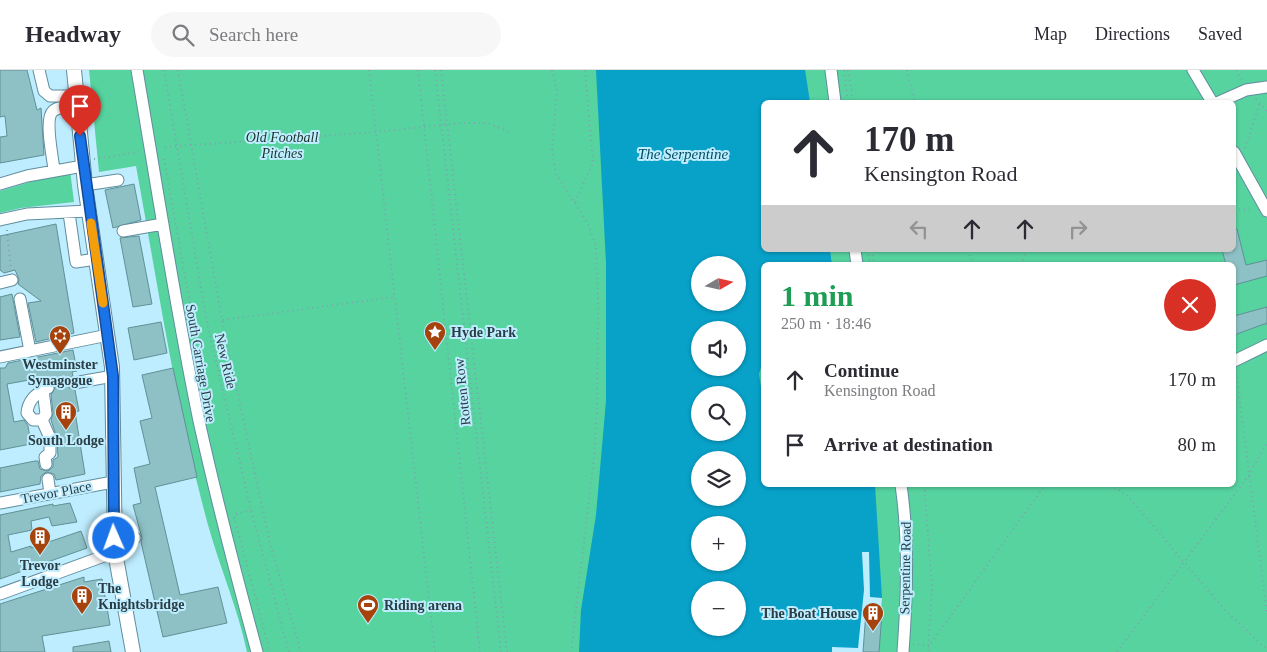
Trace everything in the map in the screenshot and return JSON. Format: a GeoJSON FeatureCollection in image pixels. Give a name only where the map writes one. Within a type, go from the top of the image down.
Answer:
{"type":"FeatureCollection","features":[{"type":"Feature","properties":{"kind":"main road"},"geometry":{"type":"LineString","coordinates":[[74,70],[77,101],[89,163],[85,185],[113,376],[112,482],[115,545],[133,652]]}},
{"type":"Feature","properties":{"kind":"street"},"geometry":{"type":"LineString","coordinates":[[39,70],[44,91],[50,96],[77,101]]}},
{"type":"Feature","properties":{"kind":"street","name":"South Carriage Drive"},"geometry":{"type":"LineString","coordinates":[[137,70],[163,224],[201,427],[222,523],[257,652]]}},
{"type":"Feature","properties":{"kind":"street"},"geometry":{"type":"LineString","coordinates":[[831,70],[835,100]]}},
{"type":"Feature","properties":{"kind":"street"},"geometry":{"type":"LineString","coordinates":[[1193,70],[1211,100]]}},
{"type":"Feature","properties":{"kind":"street"},"geometry":{"type":"LineString","coordinates":[[1224,100],[1246,90],[1267,88]]}},
{"type":"Feature","properties":{"kind":"street"},"geometry":{"type":"LineString","coordinates":[[54,170],[49,127],[50,115],[56,109],[77,101]]}},
{"type":"Feature","properties":{"kind":"street"},"geometry":{"type":"LineString","coordinates":[[1236,157],[1267,211]]}},
{"type":"Feature","properties":{"kind":"street"},"geometry":{"type":"LineString","coordinates":[[0,184],[89,163]]}},
{"type":"Feature","properties":{"kind":"street"},"geometry":{"type":"LineString","coordinates":[[85,185],[118,180]]}},
{"type":"Feature","properties":{"kind":"street"},"geometry":{"type":"LineString","coordinates":[[0,220],[27,214],[89,211]]}},
{"type":"Feature","properties":{"kind":"street"},"geometry":{"type":"LineString","coordinates":[[69,213],[76,262],[96,259]]}},
{"type":"Feature","properties":{"kind":"street"},"geometry":{"type":"LineString","coordinates":[[123,231],[163,224]]}},
{"type":"Feature","properties":{"kind":"street"},"geometry":{"type":"LineString","coordinates":[[0,283],[12,280]]}},
{"type":"Feature","properties":{"kind":"street"},"geometry":{"type":"LineString","coordinates":[[20,300],[30,351]]}},
{"type":"Feature","properties":{"kind":"street"},"geometry":{"type":"LineString","coordinates":[[0,357],[108,335]]}},
{"type":"Feature","properties":{"kind":"street"},"geometry":{"type":"LineString","coordinates":[[1236,360],[1267,345]]}},
{"type":"Feature","properties":{"kind":"street"},"geometry":{"type":"LineString","coordinates":[[74,383],[113,376]]}},
{"type":"Feature","properties":{"kind":"street"},"geometry":{"type":"LineString","coordinates":[[42,420],[33,420],[27,413],[32,397],[45,389],[46,410],[42,420],[52,445],[50,452],[44,457],[46,464]]}},
{"type":"Feature","properties":{"kind":"street"},"geometry":{"type":"LineString","coordinates":[[48,479],[50,493]]}},
{"type":"Feature","properties":{"kind":"street","name":"Trevor Place"},"geometry":{"type":"LineString","coordinates":[[0,503],[112,482]]}},
{"type":"Feature","properties":{"kind":"street","name":"Serpentine Road"},"geometry":{"type":"LineString","coordinates":[[901,487],[906,518],[903,648]]}},
{"type":"Feature","properties":{"kind":"street"},"geometry":{"type":"LineString","coordinates":[[0,594],[135,538]]}},
{"type":"Feature","properties":{"kind":"path","name":"New Ride"},"geometry":{"type":"LineString","coordinates":[[164,70],[207,323],[251,510],[289,652]]}},
{"type":"Feature","properties":{"kind":"path"},"geometry":{"type":"LineString","coordinates":[[178,70],[222,320],[270,544],[301,652]]}},
{"type":"Feature","properties":{"kind":"path"},"geometry":{"type":"LineString","coordinates":[[369,70],[436,652]]}},
{"type":"Feature","properties":{"kind":"path","name":"Rotten Row"},"geometry":{"type":"LineString","coordinates":[[418,70],[480,652]]}},
{"type":"Feature","properties":{"kind":"path","name":"Rotten Row"},"geometry":{"type":"LineString","coordinates":[[435,70],[502,652]]}},
{"type":"Feature","properties":{"kind":"path"},"geometry":{"type":"LineString","coordinates":[[441,70],[507,652]]}},
{"type":"Feature","properties":{"kind":"path"},"geometry":{"type":"LineString","coordinates":[[552,70],[557,90],[552,152],[556,174],[587,222],[596,246],[598,298],[597,409],[571,652]]}},
{"type":"Feature","properties":{"kind":"path"},"geometry":{"type":"LineString","coordinates":[[575,202],[594,163],[585,70]]}},
{"type":"Feature","properties":{"kind":"path"},"geometry":{"type":"LineString","coordinates":[[844,70],[848,100]]}},
{"type":"Feature","properties":{"kind":"path"},"geometry":{"type":"LineString","coordinates":[[848,70],[853,100]]}},
{"type":"Feature","properties":{"kind":"path"},"geometry":{"type":"LineString","coordinates":[[908,70],[915,100]]}},
{"type":"Feature","properties":{"kind":"path"},"geometry":{"type":"LineString","coordinates":[[1239,165],[1260,102],[1267,111]]}},
{"type":"Feature","properties":{"kind":"path"},"geometry":{"type":"LineString","coordinates":[[165,147],[191,147],[376,132],[442,124],[488,123],[511,133]]}},
{"type":"Feature","properties":{"kind":"path"},"geometry":{"type":"LineString","coordinates":[[89,163],[145,151]]}},
{"type":"Feature","properties":{"kind":"path","name":"South Carriage Drive"},"geometry":{"type":"LineString","coordinates":[[164,157],[206,398]]}},
{"type":"Feature","properties":{"kind":"path"},"geometry":{"type":"LineString","coordinates":[[1236,209],[1267,211]]}},
{"type":"Feature","properties":{"kind":"path"},"geometry":{"type":"LineString","coordinates":[[8,234],[12,280]]}},
{"type":"Feature","properties":{"kind":"path"},"geometry":{"type":"LineString","coordinates":[[222,320],[394,297]]}},
{"type":"Feature","properties":{"kind":"path"},"geometry":{"type":"LineString","coordinates":[[1266,324],[1267,328]]}},
{"type":"Feature","properties":{"kind":"path"},"geometry":{"type":"LineString","coordinates":[[1236,376],[1267,612]]}},
{"type":"Feature","properties":{"kind":"path"},"geometry":{"type":"LineString","coordinates":[[1117,652],[1249,475],[1267,443]]}},
{"type":"Feature","properties":{"kind":"path"},"geometry":{"type":"LineString","coordinates":[[924,487],[932,588],[928,652]]}},
{"type":"Feature","properties":{"kind":"path"},"geometry":{"type":"LineString","coordinates":[[903,648],[929,646],[1044,487]]}},
{"type":"Feature","properties":{"kind":"path"},"geometry":{"type":"LineString","coordinates":[[1113,487],[1127,495],[1224,609],[1267,650]]}},
{"type":"Feature","properties":{"kind":"path"},"geometry":{"type":"LineString","coordinates":[[232,508],[270,652]]}},
{"type":"Feature","properties":{"kind":"path"},"geometry":{"type":"LineString","coordinates":[[236,514],[251,510]]}},
{"type":"Feature","properties":{"kind":"green space","name":"Hyde Park"},"geometry":{"type":"Polygon","coordinates":[[[89,70],[1267,70],[1267,652],[247,652],[239,620],[208,525],[186,436],[136,166],[99,172],[89,70]]]}},
{"type":"Feature","properties":{"kind":"green space"},"geometry":{"type":"Polygon","coordinates":[[[70,170],[74,202],[21,208],[0,213],[0,191],[70,170]]]}},
{"type":"Feature","properties":{"kind":"water","name":"The Serpentine"},"geometry":{"type":"Polygon","coordinates":[[[596,70],[805,70],[810,100],[761,100],[761,252],[830,252],[832,262],[761,262],[761,368],[759,374],[761,387],[761,487],[875,487],[882,598],[879,652],[579,652],[581,610],[596,515],[606,401],[606,263],[596,70]]]}},
{"type":"Feature","properties":{"kind":"pier"},"geometry":{"type":"Polygon","coordinates":[[[862,552],[869,552],[870,597],[882,598],[879,652],[832,652],[832,647],[858,648],[864,590],[862,552]]]}},
{"type":"Feature","properties":{"kind":"building"},"geometry":{"type":"Polygon","coordinates":[[[0,70],[27,70],[37,110],[41,108],[44,155],[0,163],[0,137],[7,136],[5,116],[0,117],[0,70]]]}},
{"type":"Feature","properties":{"kind":"building"},"geometry":{"type":"Polygon","coordinates":[[[134,184],[141,220],[113,228],[105,190],[134,184]]]}},
{"type":"Feature","properties":{"kind":"building"},"geometry":{"type":"Polygon","coordinates":[[[56,224],[74,333],[36,342],[28,303],[41,301],[18,284],[19,279],[15,270],[4,273],[0,270],[0,236],[56,224]]]}},
{"type":"Feature","properties":{"kind":"building"},"geometry":{"type":"Polygon","coordinates":[[[1236,229],[1246,265],[1267,260],[1267,276],[1236,284],[1236,262],[1225,262],[1223,252],[1236,252],[1236,229]]]}},
{"type":"Feature","properties":{"kind":"building"},"geometry":{"type":"Polygon","coordinates":[[[139,236],[152,304],[133,307],[120,238],[139,236]]]}},
{"type":"Feature","properties":{"kind":"building"},"geometry":{"type":"Polygon","coordinates":[[[12,294],[20,337],[0,340],[0,297],[12,294]]]}},
{"type":"Feature","properties":{"kind":"building"},"geometry":{"type":"Polygon","coordinates":[[[1267,307],[1267,323],[1236,334],[1236,315],[1267,307]]]}},
{"type":"Feature","properties":{"kind":"building"},"geometry":{"type":"Polygon","coordinates":[[[161,322],[167,353],[134,360],[128,328],[161,322]]]}},
{"type":"Feature","properties":{"kind":"building"},"geometry":{"type":"Polygon","coordinates":[[[73,350],[77,371],[72,372],[73,376],[69,378],[67,384],[69,388],[75,390],[79,411],[75,412],[85,474],[56,480],[54,474],[46,472],[41,476],[40,484],[0,492],[0,468],[38,461],[40,469],[48,471],[53,467],[53,460],[58,457],[57,438],[51,420],[53,413],[51,395],[55,388],[53,382],[46,381],[46,377],[7,384],[14,422],[24,420],[28,426],[31,444],[0,450],[0,368],[5,368],[8,363],[73,350]]]}},
{"type":"Feature","properties":{"kind":"building"},"geometry":{"type":"Polygon","coordinates":[[[173,368],[197,477],[155,487],[180,595],[218,587],[227,623],[163,637],[133,505],[141,503],[134,468],[150,464],[140,421],[152,418],[142,375],[173,368]]]}},
{"type":"Feature","properties":{"kind":"building"},"geometry":{"type":"Polygon","coordinates":[[[70,503],[77,522],[52,526],[49,517],[31,521],[32,530],[8,535],[11,552],[31,546],[31,548],[81,531],[87,548],[0,579],[0,515],[53,504],[53,506],[70,503]]]}},
{"type":"Feature","properties":{"kind":"building"},"geometry":{"type":"Polygon","coordinates":[[[84,577],[84,582],[102,579],[110,625],[42,636],[45,652],[0,652],[0,604],[84,577]]]}},
{"type":"Feature","properties":{"kind":"building","name":"The Boat House"},"geometry":{"type":"Polygon","coordinates":[[[866,611],[882,613],[879,652],[863,652],[866,611]]]}},
{"type":"Feature","properties":{"kind":"building"},"geometry":{"type":"Polygon","coordinates":[[[109,641],[111,652],[73,652],[73,647],[109,641]]]}},
{"type":"Feature","properties":{"kind":"slow traffic"},"geometry":{"type":"LineString","coordinates":[[91,223],[103,303]]}},
{"type":"Feature","properties":{"kind":"place","name":"Hyde Park"},"geometry":{"type":"Point","coordinates":[435,351]}},
{"type":"Feature","properties":{"kind":"place","name":"Westminster Synagogue"},"geometry":{"type":"Point","coordinates":[60,355]}},
{"type":"Feature","properties":{"kind":"place","name":"South Lodge"},"geometry":{"type":"Point","coordinates":[66,431]}},
{"type":"Feature","properties":{"kind":"place","name":"Trevor Lodge"},"geometry":{"type":"Point","coordinates":[40,556]}},
{"type":"Feature","properties":{"kind":"place","name":"The Knightsbridge"},"geometry":{"type":"Point","coordinates":[82,615]}},
{"type":"Feature","properties":{"kind":"place","name":"Riding arena"},"geometry":{"type":"Point","coordinates":[368,624]}},
{"type":"Feature","properties":{"kind":"place","name":"The Boat House"},"geometry":{"type":"Point","coordinates":[873,632]}},
{"type":"Feature","properties":{"kind":"route"},"geometry":{"type":"LineString","coordinates":[[80,136],[85,185],[113,376],[112,482],[114,538]]}},
{"type":"Feature","properties":{"kind":"park label","name":"Old Football Pitches"},"geometry":{"type":"Point","coordinates":[282,146]}}]}
